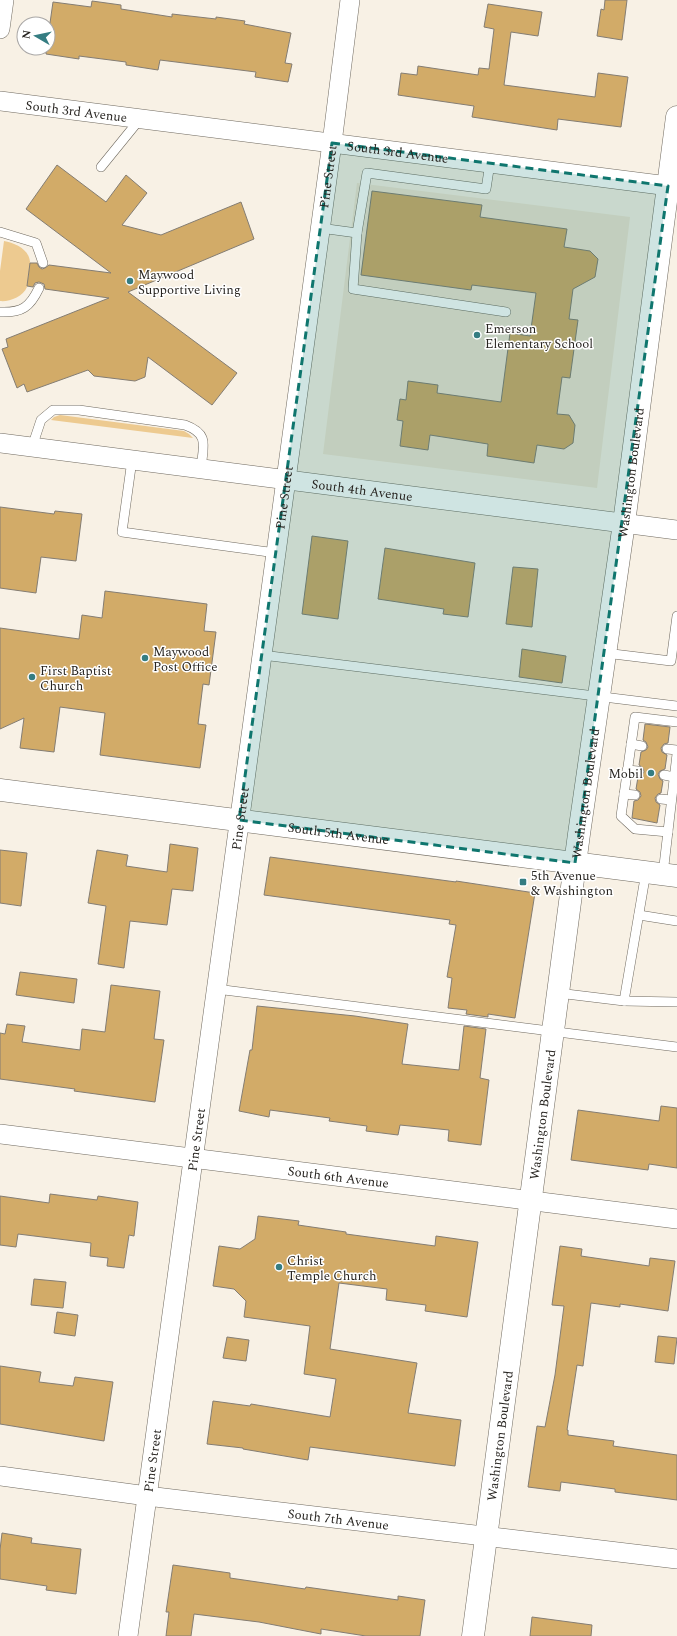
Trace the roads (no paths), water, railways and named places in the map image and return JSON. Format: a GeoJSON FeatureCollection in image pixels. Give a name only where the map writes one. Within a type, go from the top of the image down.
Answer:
{"type":"FeatureCollection","features":[{"type":"Feature","properties":{"kind":"street"},"geometry":{"type":"LineString","coordinates":[[0,29],[4,0]]}},
{"type":"Feature","properties":{"kind":"street","name":"Pine Street"},"geometry":{"type":"LineString","coordinates":[[128,1636],[332,143],[350,0]]}},
{"type":"Feature","properties":{"kind":"street","name":"South 3rd Avenue"},"geometry":{"type":"LineString","coordinates":[[0,101],[672,186]]}},
{"type":"Feature","properties":{"kind":"street","name":"Washington Boulevard"},"geometry":{"type":"LineString","coordinates":[[472,1636],[575,863],[672,186],[677,118]]}},
{"type":"Feature","properties":{"kind":"street","name":"South 4th Avenue"},"geometry":{"type":"LineString","coordinates":[[0,443],[677,530]]}},
{"type":"Feature","properties":{"kind":"street","name":"South 5th Avenue"},"geometry":{"type":"LineString","coordinates":[[0,790],[662,874]]}},
{"type":"Feature","properties":{"kind":"street","name":"South 6th Avenue"},"geometry":{"type":"LineString","coordinates":[[0,1134],[677,1219]]}},
{"type":"Feature","properties":{"kind":"street","name":"South 7th Avenue"},"geometry":{"type":"LineString","coordinates":[[0,1476],[147,1496],[677,1559]]}},
{"type":"Feature","properties":{"kind":"lane"},"geometry":{"type":"LineString","coordinates":[[101,167],[140,119]]}},
{"type":"Feature","properties":{"kind":"lane"},"geometry":{"type":"LineString","coordinates":[[490,163],[486,189],[367,173],[357,233],[353,289],[506,312]]}},
{"type":"Feature","properties":{"kind":"lane"},"geometry":{"type":"LineString","coordinates":[[320,228],[357,233]]}},
{"type":"Feature","properties":{"kind":"lane"},"geometry":{"type":"LineString","coordinates":[[0,232],[36,243],[43,263]]}},
{"type":"Feature","properties":{"kind":"lane"},"geometry":{"type":"LineString","coordinates":[[0,312],[14,312],[33,301],[39,288]]}},
{"type":"Feature","properties":{"kind":"lane"},"geometry":{"type":"LineString","coordinates":[[32,447],[42,418],[53,410],[79,410],[185,424],[195,428],[202,435],[203,441],[201,469]]}},
{"type":"Feature","properties":{"kind":"lane"},"geometry":{"type":"LineString","coordinates":[[132,460],[122,532],[276,553]]}},
{"type":"Feature","properties":{"kind":"lane"},"geometry":{"type":"LineString","coordinates":[[605,654],[674,662],[677,616]]}},
{"type":"Feature","properties":{"kind":"lane"},"geometry":{"type":"LineString","coordinates":[[262,655],[677,706]]}},
{"type":"Feature","properties":{"kind":"lane"},"geometry":{"type":"LineString","coordinates":[[631,700],[631,707],[635,717],[621,816],[635,829],[668,832]]}},
{"type":"Feature","properties":{"kind":"lane"},"geometry":{"type":"LineString","coordinates":[[635,717],[677,722]]}},
{"type":"Feature","properties":{"kind":"lane"},"geometry":{"type":"LineString","coordinates":[[631,744],[642,746]]}},
{"type":"Feature","properties":{"kind":"lane"},"geometry":{"type":"LineString","coordinates":[[667,749],[677,750]]}},
{"type":"Feature","properties":{"kind":"lane"},"geometry":{"type":"LineString","coordinates":[[624,1001],[639,915],[662,874],[677,754]]}},
{"type":"Feature","properties":{"kind":"lane"},"geometry":{"type":"LineString","coordinates":[[627,770],[638,771]]}},
{"type":"Feature","properties":{"kind":"lane"},"geometry":{"type":"LineString","coordinates":[[664,775],[674,777]]}},
{"type":"Feature","properties":{"kind":"lane"},"geometry":{"type":"LineString","coordinates":[[624,794],[635,795]]}},
{"type":"Feature","properties":{"kind":"lane"},"geometry":{"type":"LineString","coordinates":[[661,799],[672,800]]}},
{"type":"Feature","properties":{"kind":"lane"},"geometry":{"type":"LineString","coordinates":[[639,915],[677,921]]}},
{"type":"Feature","properties":{"kind":"lane"},"geometry":{"type":"LineString","coordinates":[[216,989],[677,1047]]}},
{"type":"Feature","properties":{"kind":"lane"},"geometry":{"type":"LineString","coordinates":[[558,993],[624,1001],[677,1002]]}},
{"type":"Feature","properties":{"kind":"place","name":"Maywood Supportive Living"},"geometry":{"type":"Point","coordinates":[130,281]}},
{"type":"Feature","properties":{"kind":"place","name":"Emerson Elementary School"},"geometry":{"type":"Point","coordinates":[477,335]}},
{"type":"Feature","properties":{"kind":"place","name":"Maywood Post Office"},"geometry":{"type":"Point","coordinates":[145,658]}},
{"type":"Feature","properties":{"kind":"place","name":"First Baptist Church"},"geometry":{"type":"Point","coordinates":[32,677]}},
{"type":"Feature","properties":{"kind":"place","name":"Mobil"},"geometry":{"type":"Point","coordinates":[651,773]}},
{"type":"Feature","properties":{"kind":"place","name":"5th Avenue & Washington"},"geometry":{"type":"Point","coordinates":[523,882]}},
{"type":"Feature","properties":{"kind":"place","name":"Christ Temple Church"},"geometry":{"type":"Point","coordinates":[279,1267]}}]}
